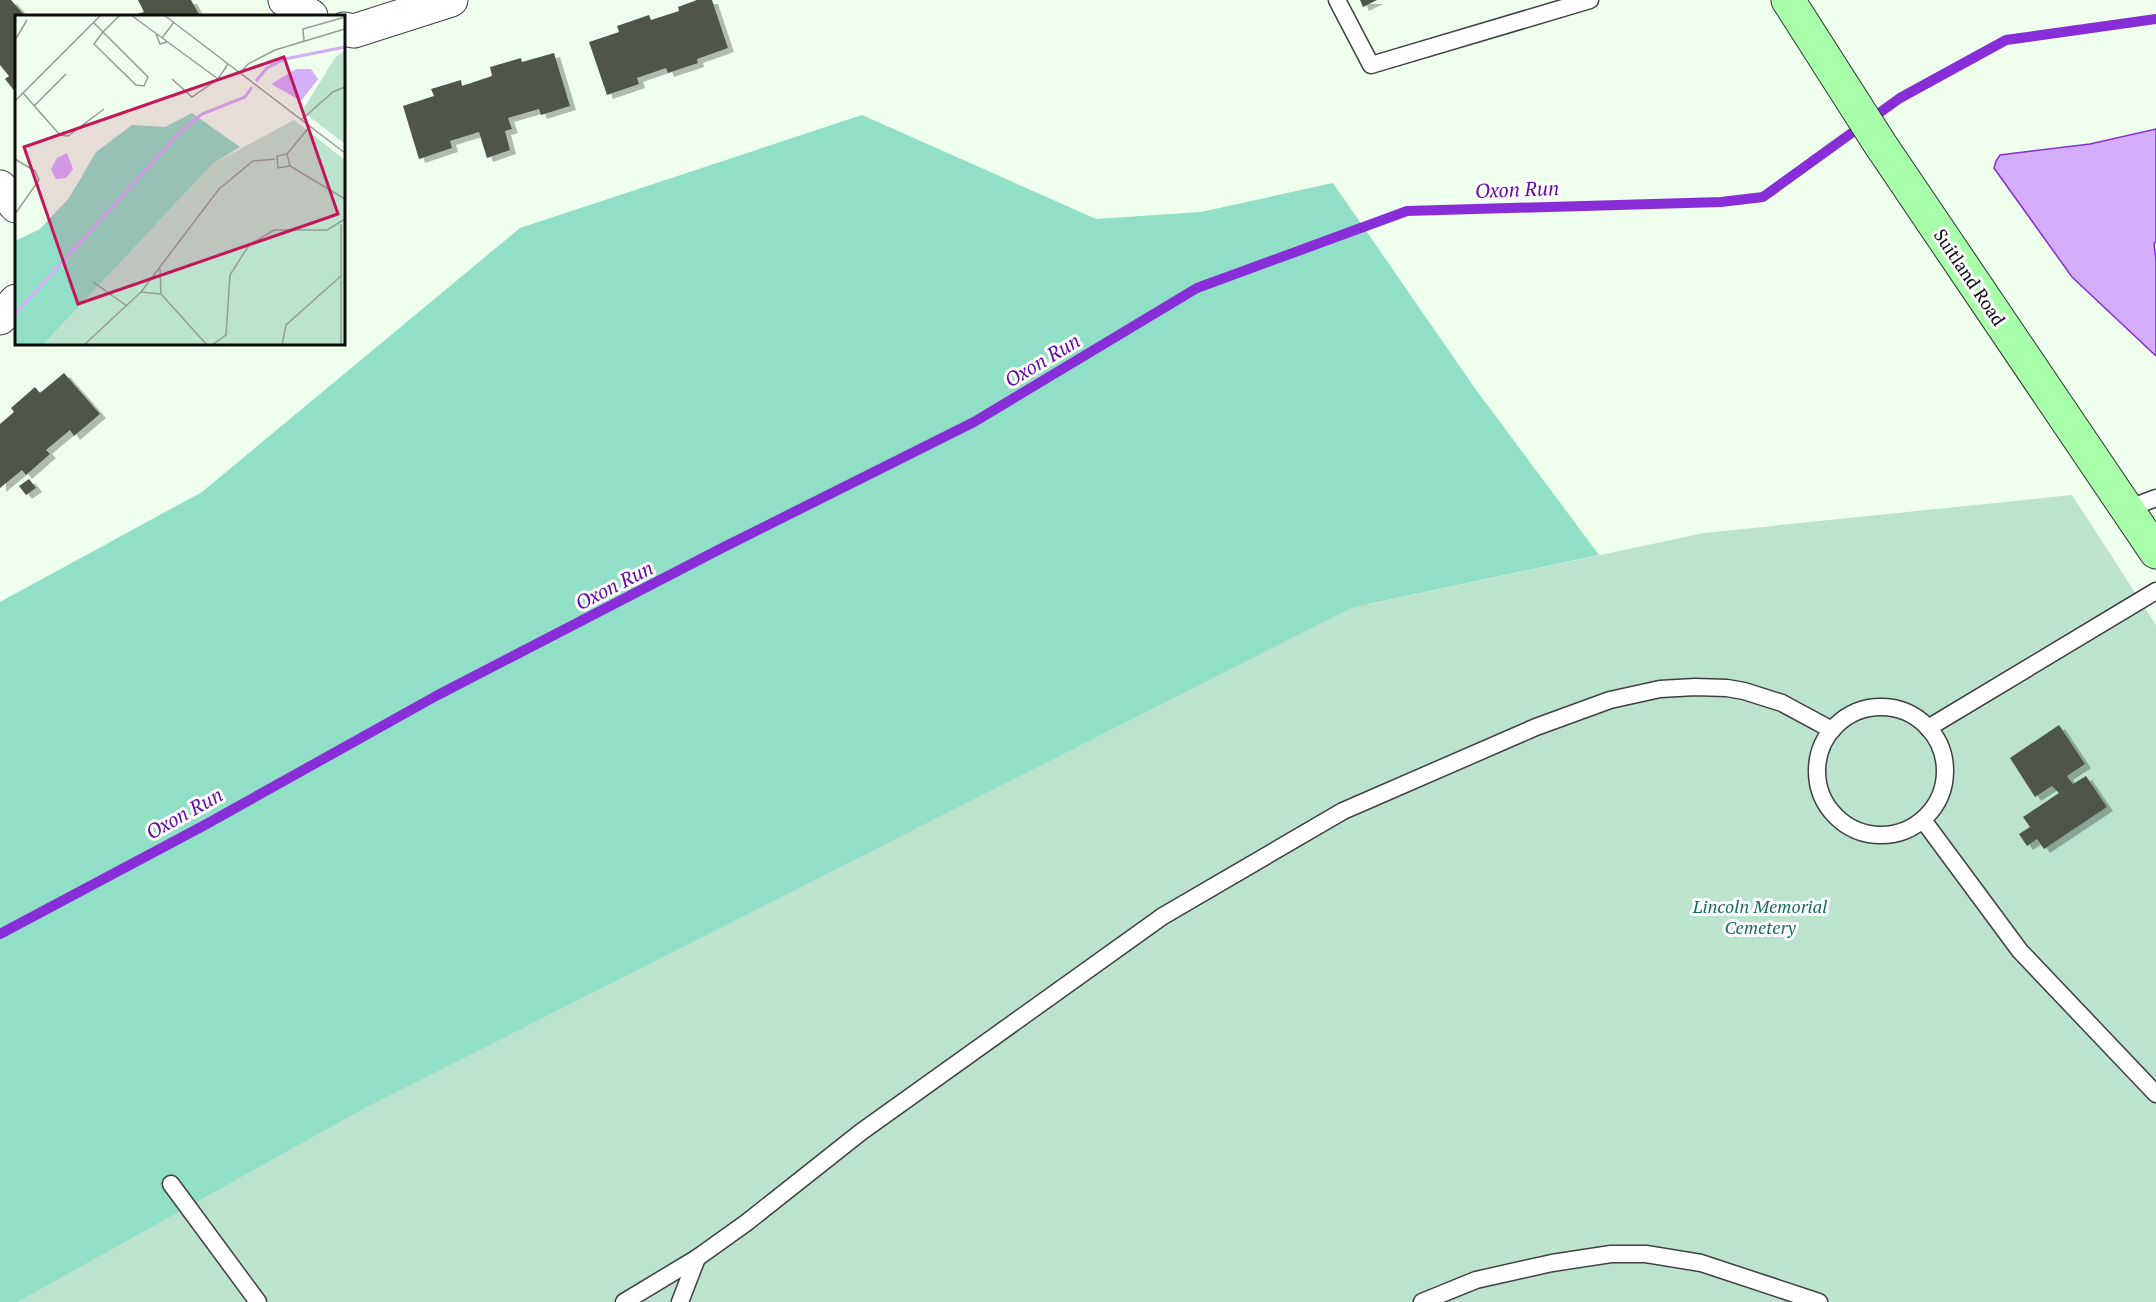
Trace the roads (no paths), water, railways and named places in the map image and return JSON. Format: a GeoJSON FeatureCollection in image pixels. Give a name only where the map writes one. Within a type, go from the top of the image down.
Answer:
{"type":"FeatureCollection","features":[{"type":"Feature","properties":{"kind":"main road","name":"Suitland Road"},"geometry":{"type":"LineString","coordinates":[[1794,2],[1880,144],[2142,503],[2156,552]]}},
{"type":"Feature","properties":{"kind":"street"},"geometry":{"type":"LineString","coordinates":[[285,0],[309,15]]}},
{"type":"Feature","properties":{"kind":"street"},"geometry":{"type":"LineString","coordinates":[[345,29],[354,31],[451,0]]}},
{"type":"Feature","properties":{"kind":"street"},"geometry":{"type":"LineString","coordinates":[[0,188],[15,205]]}},
{"type":"Feature","properties":{"kind":"street"},"geometry":{"type":"LineString","coordinates":[[0,318],[15,303]]}},
{"type":"Feature","properties":{"kind":"lane"},"geometry":{"type":"LineString","coordinates":[[1337,0],[1371,65],[1590,0]]}},
{"type":"Feature","properties":{"kind":"lane"},"geometry":{"type":"LineString","coordinates":[[1928,728],[2156,591]]}},
{"type":"Feature","properties":{"kind":"lane"},"geometry":{"type":"LineString","coordinates":[[624,1302],[697,1258],[746,1223],[861,1132],[1163,916],[1343,811],[1536,727],[1610,700],[1660,689],[1695,687],[1744,691],[1782,703],[1832,730]]}},
{"type":"Feature","properties":{"kind":"lane"},"geometry":{"type":"LineString","coordinates":[[1870,708],[1901,710],[1916,717],[1928,728],[1938,741],[1944,756],[1945,772],[1943,788],[1937,803],[1923,820],[1900,833],[1884,836],[1853,829],[1828,809],[1817,779],[1817,762],[1821,747],[1832,730],[1854,713],[1870,708]]}},
{"type":"Feature","properties":{"kind":"lane"},"geometry":{"type":"LineString","coordinates":[[1923,820],[2020,951],[2156,1094]]}},
{"type":"Feature","properties":{"kind":"lane"},"geometry":{"type":"LineString","coordinates":[[171,1184],[258,1302]]}},
{"type":"Feature","properties":{"kind":"lane"},"geometry":{"type":"LineString","coordinates":[[1422,1302],[1476,1280],[1551,1263],[1623,1254],[1646,1254],[1701,1263],[1819,1302]]}},
{"type":"Feature","properties":{"kind":"lane"},"geometry":{"type":"LineString","coordinates":[[680,1302],[697,1258]]}},
{"type":"Feature","properties":{"kind":"waterway","name":"Oxon Run"},"geometry":{"type":"LineString","coordinates":[[0,934],[203,826],[436,696],[724,547],[974,422],[1197,288],[1407,211],[1721,202],[1763,197],[1900,98],[2006,40],[2156,19]]}},
{"type":"Feature","properties":{"kind":"park label","name":"Lincoln Memorial Cemetery"},"geometry":{"type":"Point","coordinates":[1760,916]}}]}
